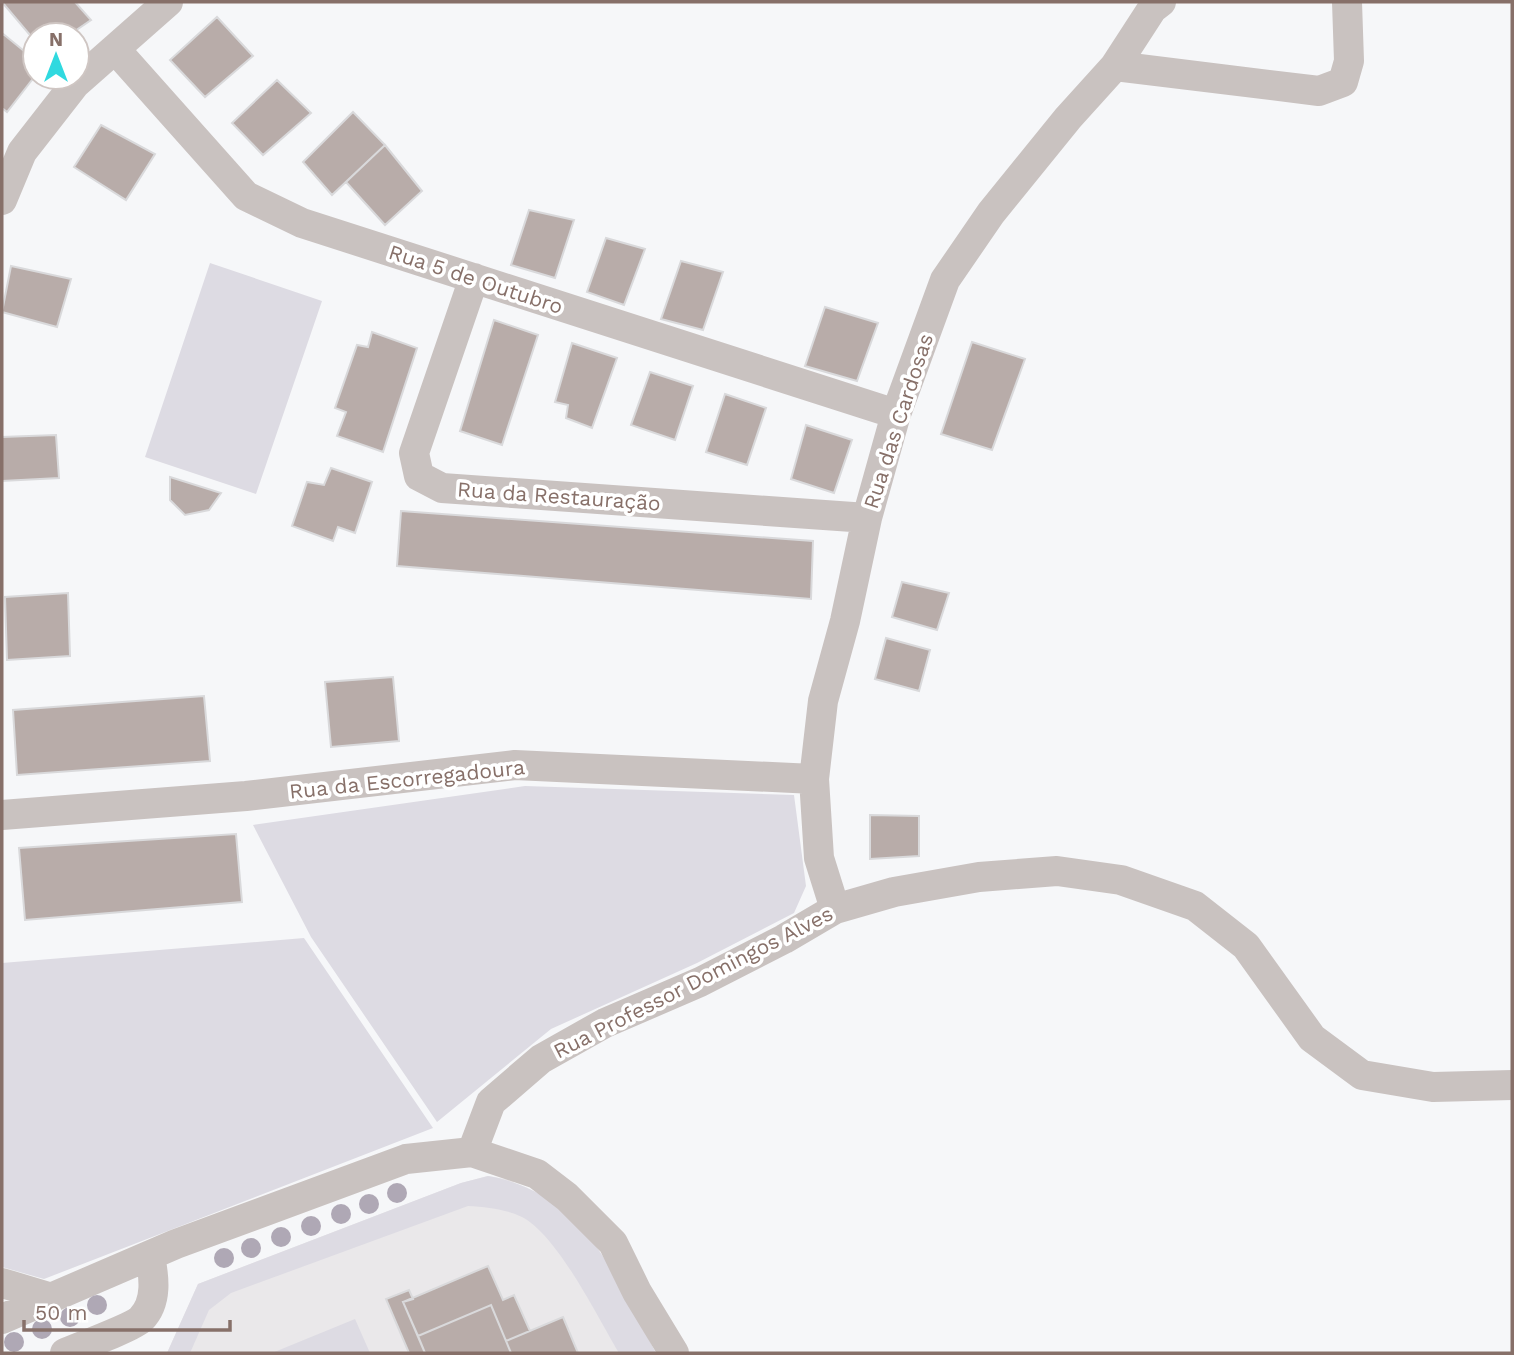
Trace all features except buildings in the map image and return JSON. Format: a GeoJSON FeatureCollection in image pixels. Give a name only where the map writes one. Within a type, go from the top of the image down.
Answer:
{"type":"FeatureCollection","features":[{"type":"Feature","properties":{"kind":"street"},"geometry":{"type":"LineString","coordinates":[[2,200],[22,152],[75,84],[168,2]]}},
{"type":"Feature","properties":{"kind":"street","name":"Rua das Cardosas"},"geometry":{"type":"LineString","coordinates":[[835,909],[819,858],[814,779],[823,701],[845,621],[867,518],[896,414],[945,280],[991,213],[1068,118],[1115,66],[1152,9],[1161,2]]}},
{"type":"Feature","properties":{"kind":"street"},"geometry":{"type":"LineString","coordinates":[[1115,66],[1319,90],[1343,82],[1349,61],[1347,2]]}},
{"type":"Feature","properties":{"kind":"street","name":"Rua 5 de Outubro"},"geometry":{"type":"LineString","coordinates":[[115,49],[246,196],[302,223],[896,414]]}},
{"type":"Feature","properties":{"kind":"street","name":"Rua da Restauração"},"geometry":{"type":"LineString","coordinates":[[474,278],[414,453],[419,477],[442,488],[867,518]]}},
{"type":"Feature","properties":{"kind":"street","name":"Rua da Escorregadoura"},"geometry":{"type":"LineString","coordinates":[[2,816],[246,796],[515,765],[814,779]]}},
{"type":"Feature","properties":{"kind":"street","name":"Rua Professor Domingos Alves"},"geometry":{"type":"LineString","coordinates":[[472,1152],[491,1102],[541,1059],[605,1023],[712,976],[835,909],[894,892],[979,877],[1057,871],[1121,880],[1195,906],[1246,946],[1312,1038],[1362,1075],[1433,1087],[1512,1084]]}},
{"type":"Feature","properties":{"kind":"street"},"geometry":{"type":"LineString","coordinates":[[2,1319],[150,1256],[406,1159],[472,1152],[537,1174],[567,1197],[613,1243],[637,1292],[674,1353]]}},
{"type":"Feature","properties":{"kind":"street"},"geometry":{"type":"LineString","coordinates":[[65,1353],[141,1320],[152,1301],[154,1277],[150,1256]]}},
{"type":"Feature","properties":{"kind":"street"},"geometry":{"type":"LineString","coordinates":[[2,1283],[52,1298]]}},
{"type":"Feature","properties":{"kind":"shaded area"},"geometry":{"type":"Polygon","coordinates":[[[210,263],[322,301],[256,494],[145,457],[210,263]]]}},
{"type":"Feature","properties":{"kind":"shaded area"},"geometry":{"type":"Polygon","coordinates":[[[525,786],[794,795],[806,886],[794,913],[697,963],[551,1029],[437,1122],[311,937],[253,825],[525,786]]]}},
{"type":"Feature","properties":{"kind":"shaded area"},"geometry":{"type":"Polygon","coordinates":[[[304,938],[433,1128],[44,1279],[2,1267],[2,963],[304,938]]]}},
{"type":"Feature","properties":{"kind":"shaded area"},"geometry":{"type":"Polygon","coordinates":[[[488,1176],[512,1180],[656,1353],[167,1353],[198,1284],[461,1183],[488,1176]]]}},
{"type":"Feature","properties":{"kind":"shaded area"},"geometry":{"type":"Polygon","coordinates":[[[488,1176],[521,1185],[549,1200],[573,1219],[593,1242],[610,1268],[656,1353],[619,1353],[576,1278],[536,1227],[509,1212],[468,1206],[231,1293],[209,1310],[190,1353],[167,1353],[198,1284],[461,1183],[488,1176]]]}},
{"type":"Feature","properties":{"kind":"shaded area"},"geometry":{"type":"Polygon","coordinates":[[[355,1319],[370,1353],[272,1353],[355,1319]]]}}]}
